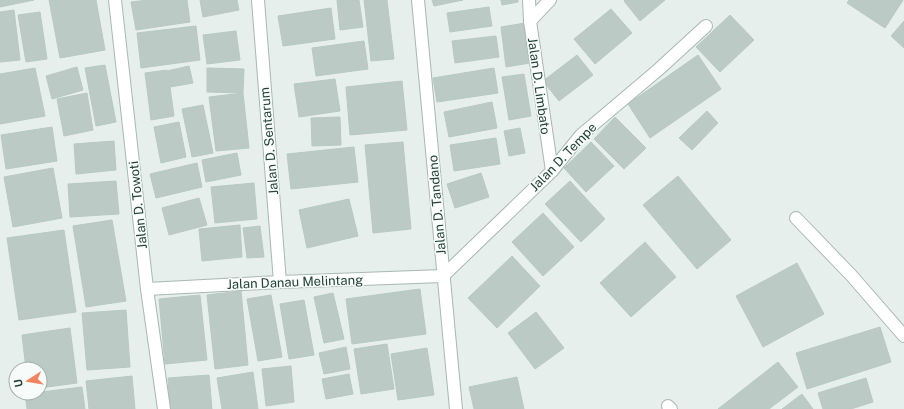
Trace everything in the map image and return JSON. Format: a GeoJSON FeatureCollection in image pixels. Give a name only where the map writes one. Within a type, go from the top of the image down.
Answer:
{"type":"FeatureCollection","features":[{"type":"Feature","properties":{"kind":"street","name":"Jalan D. Towoti"},"geometry":{"type":"LineString","coordinates":[[115,0],[147,289],[164,409]]}},
{"type":"Feature","properties":{"kind":"street","name":"Jalan D. Sentarum"},"geometry":{"type":"LineString","coordinates":[[258,0],[280,282]]}},
{"type":"Feature","properties":{"kind":"street","name":"Jalan D. Tandano"},"geometry":{"type":"LineString","coordinates":[[418,0],[456,409]]}},
{"type":"Feature","properties":{"kind":"street","name":"Jalan D. Limbato"},"geometry":{"type":"LineString","coordinates":[[529,0],[530,21],[552,171]]}},
{"type":"Feature","properties":{"kind":"street"},"geometry":{"type":"LineString","coordinates":[[530,21],[550,0]]}},
{"type":"Feature","properties":{"kind":"street","name":"Jalan D. Tempe"},"geometry":{"type":"LineString","coordinates":[[443,276],[552,171],[581,135],[658,70],[706,26]]}},
{"type":"Feature","properties":{"kind":"street"},"geometry":{"type":"LineString","coordinates":[[796,218],[851,275],[904,336]]}},
{"type":"Feature","properties":{"kind":"street","name":"Jalan Danau Melintang"},"geometry":{"type":"LineString","coordinates":[[147,289],[443,276]]}},
{"type":"Feature","properties":{"kind":"building"},"geometry":{"type":"Polygon","coordinates":[[[0,0],[34,0],[0,7],[0,0]]]}},
{"type":"Feature","properties":{"kind":"building"},"geometry":{"type":"Polygon","coordinates":[[[49,0],[96,0],[105,50],[60,58],[49,0]]]}},
{"type":"Feature","properties":{"kind":"building"},"geometry":{"type":"Polygon","coordinates":[[[147,0],[187,0],[190,22],[136,30],[131,2],[147,0]]]}},
{"type":"Feature","properties":{"kind":"building"},"geometry":{"type":"Polygon","coordinates":[[[200,0],[237,0],[239,10],[203,17],[200,0]]]}},
{"type":"Feature","properties":{"kind":"building"},"geometry":{"type":"Polygon","coordinates":[[[337,0],[359,0],[363,27],[340,30],[337,0]]]}},
{"type":"Feature","properties":{"kind":"building"},"geometry":{"type":"Polygon","coordinates":[[[364,0],[387,0],[394,59],[371,61],[364,0]]]}},
{"type":"Feature","properties":{"kind":"building"},"geometry":{"type":"Polygon","coordinates":[[[432,0],[463,0],[434,6],[432,0]]]}},
{"type":"Feature","properties":{"kind":"building"},"geometry":{"type":"Polygon","coordinates":[[[501,0],[518,0],[518,2],[502,5],[501,0]]]}},
{"type":"Feature","properties":{"kind":"building"},"geometry":{"type":"Polygon","coordinates":[[[665,0],[640,21],[624,1],[665,0]]]}},
{"type":"Feature","properties":{"kind":"building"},"geometry":{"type":"Polygon","coordinates":[[[849,0],[903,0],[885,28],[847,3],[849,0]]]}},
{"type":"Feature","properties":{"kind":"building"},"geometry":{"type":"Polygon","coordinates":[[[489,7],[492,26],[450,32],[447,13],[489,7]]]}},
{"type":"Feature","properties":{"kind":"building"},"geometry":{"type":"Polygon","coordinates":[[[331,8],[335,39],[283,46],[278,16],[331,8]]]}},
{"type":"Feature","properties":{"kind":"building"},"geometry":{"type":"Polygon","coordinates":[[[611,9],[632,33],[595,64],[574,39],[611,9]]]}},
{"type":"Feature","properties":{"kind":"building"},"geometry":{"type":"Polygon","coordinates":[[[14,10],[20,60],[0,62],[0,12],[14,10]]]}},
{"type":"Feature","properties":{"kind":"building"},"geometry":{"type":"Polygon","coordinates":[[[40,12],[47,59],[26,62],[18,15],[40,12]]]}},
{"type":"Feature","properties":{"kind":"building"},"geometry":{"type":"Polygon","coordinates":[[[730,15],[754,40],[720,72],[696,47],[730,15]]]}},
{"type":"Feature","properties":{"kind":"building"},"geometry":{"type":"Polygon","coordinates":[[[904,21],[904,48],[891,36],[904,21]]]}},
{"type":"Feature","properties":{"kind":"building"},"geometry":{"type":"Polygon","coordinates":[[[525,23],[530,63],[506,67],[501,27],[525,23]]]}},
{"type":"Feature","properties":{"kind":"building"},"geometry":{"type":"Polygon","coordinates":[[[196,26],[200,60],[141,68],[137,33],[196,26]]]}},
{"type":"Feature","properties":{"kind":"building"},"geometry":{"type":"Polygon","coordinates":[[[236,31],[240,60],[207,64],[203,35],[236,31]]]}},
{"type":"Feature","properties":{"kind":"building"},"geometry":{"type":"Polygon","coordinates":[[[496,36],[499,57],[455,63],[452,41],[496,36]]]}},
{"type":"Feature","properties":{"kind":"building"},"geometry":{"type":"Polygon","coordinates":[[[364,41],[368,69],[316,76],[312,48],[364,41]]]}},
{"type":"Feature","properties":{"kind":"building"},"geometry":{"type":"Polygon","coordinates":[[[577,55],[593,75],[559,101],[543,81],[577,55]]]}},
{"type":"Feature","properties":{"kind":"building"},"geometry":{"type":"Polygon","coordinates":[[[698,55],[721,89],[650,138],[628,104],[698,55]]]}},
{"type":"Feature","properties":{"kind":"building"},"geometry":{"type":"Polygon","coordinates":[[[105,65],[116,122],[96,126],[85,68],[105,65]]]}},
{"type":"Feature","properties":{"kind":"building"},"geometry":{"type":"Polygon","coordinates":[[[189,66],[193,83],[170,87],[174,116],[151,120],[145,73],[167,71],[189,66]]]}},
{"type":"Feature","properties":{"kind":"building"},"geometry":{"type":"Polygon","coordinates":[[[77,67],[83,90],[52,99],[46,76],[77,67]]]}},
{"type":"Feature","properties":{"kind":"building"},"geometry":{"type":"Polygon","coordinates":[[[35,68],[45,116],[0,124],[0,74],[35,68]]]}},
{"type":"Feature","properties":{"kind":"building"},"geometry":{"type":"Polygon","coordinates":[[[207,68],[244,69],[243,93],[207,92],[207,68]]]}},
{"type":"Feature","properties":{"kind":"building"},"geometry":{"type":"Polygon","coordinates":[[[494,68],[498,93],[437,102],[433,78],[494,68]]]}},
{"type":"Feature","properties":{"kind":"building"},"geometry":{"type":"Polygon","coordinates":[[[524,74],[531,116],[509,120],[502,77],[524,74]]]}},
{"type":"Feature","properties":{"kind":"building"},"geometry":{"type":"Polygon","coordinates":[[[335,79],[340,111],[299,117],[294,84],[335,79]]]}},
{"type":"Feature","properties":{"kind":"building"},"geometry":{"type":"Polygon","coordinates":[[[402,81],[407,130],[350,135],[346,87],[402,81]]]}},
{"type":"Feature","properties":{"kind":"building"},"geometry":{"type":"Polygon","coordinates":[[[87,93],[93,130],[64,136],[57,99],[87,93]]]}},
{"type":"Feature","properties":{"kind":"building"},"geometry":{"type":"Polygon","coordinates":[[[243,93],[249,148],[216,151],[209,97],[243,93]]]}},
{"type":"Feature","properties":{"kind":"building"},"geometry":{"type":"Polygon","coordinates":[[[492,102],[497,128],[449,137],[444,112],[492,102]]]}},
{"type":"Feature","properties":{"kind":"building"},"geometry":{"type":"Polygon","coordinates":[[[203,105],[213,153],[192,157],[182,109],[203,105]]]}},
{"type":"Feature","properties":{"kind":"building"},"geometry":{"type":"Polygon","coordinates":[[[707,111],[718,123],[692,150],[679,138],[707,111]]]}},
{"type":"Feature","properties":{"kind":"building"},"geometry":{"type":"Polygon","coordinates":[[[340,117],[341,145],[312,146],[311,118],[340,117]]]}},
{"type":"Feature","properties":{"kind":"building"},"geometry":{"type":"Polygon","coordinates":[[[615,117],[646,148],[624,169],[594,139],[615,117]]]}},
{"type":"Feature","properties":{"kind":"building"},"geometry":{"type":"Polygon","coordinates":[[[179,122],[186,157],[161,163],[154,127],[179,122]]]}},
{"type":"Feature","properties":{"kind":"building"},"geometry":{"type":"Polygon","coordinates":[[[52,127],[57,161],[6,169],[1,135],[52,127]]]}},
{"type":"Feature","properties":{"kind":"building"},"geometry":{"type":"Polygon","coordinates":[[[520,128],[525,153],[509,156],[504,131],[520,128]]]}},
{"type":"Feature","properties":{"kind":"building"},"geometry":{"type":"Polygon","coordinates":[[[496,138],[500,164],[454,171],[450,145],[496,138]]]}},
{"type":"Feature","properties":{"kind":"building"},"geometry":{"type":"Polygon","coordinates":[[[114,141],[116,170],[76,174],[74,144],[114,141]]]}},
{"type":"Feature","properties":{"kind":"building"},"geometry":{"type":"Polygon","coordinates":[[[403,142],[411,229],[373,233],[365,145],[403,142]]]}},
{"type":"Feature","properties":{"kind":"building"},"geometry":{"type":"Polygon","coordinates":[[[591,142],[614,166],[586,192],[564,168],[591,142]]]}},
{"type":"Feature","properties":{"kind":"building"},"geometry":{"type":"Polygon","coordinates":[[[354,147],[358,182],[291,189],[287,154],[354,147]]]}},
{"type":"Feature","properties":{"kind":"building"},"geometry":{"type":"Polygon","coordinates":[[[237,153],[241,175],[206,182],[202,160],[237,153]]]}},
{"type":"Feature","properties":{"kind":"building"},"geometry":{"type":"Polygon","coordinates":[[[197,163],[202,187],[156,198],[150,174],[197,163]]]}},
{"type":"Feature","properties":{"kind":"building"},"geometry":{"type":"Polygon","coordinates":[[[53,168],[62,218],[13,227],[4,177],[53,168]]]}},
{"type":"Feature","properties":{"kind":"building"},"geometry":{"type":"Polygon","coordinates":[[[481,173],[489,197],[455,208],[447,184],[481,173]]]}},
{"type":"Feature","properties":{"kind":"building"},"geometry":{"type":"Polygon","coordinates":[[[678,176],[731,240],[697,269],[643,205],[678,176]]]}},
{"type":"Feature","properties":{"kind":"building"},"geometry":{"type":"Polygon","coordinates":[[[116,181],[119,214],[70,217],[68,184],[116,181]]]}},
{"type":"Feature","properties":{"kind":"building"},"geometry":{"type":"Polygon","coordinates":[[[570,181],[605,219],[581,242],[545,204],[570,181]]]}},
{"type":"Feature","properties":{"kind":"building"},"geometry":{"type":"Polygon","coordinates":[[[254,183],[257,219],[215,223],[211,187],[254,183]]]}},
{"type":"Feature","properties":{"kind":"building"},"geometry":{"type":"Polygon","coordinates":[[[199,198],[207,225],[169,235],[162,208],[199,198]]]}},
{"type":"Feature","properties":{"kind":"building"},"geometry":{"type":"Polygon","coordinates":[[[349,199],[358,236],[307,248],[299,210],[349,199]]]}},
{"type":"Feature","properties":{"kind":"building"},"geometry":{"type":"Polygon","coordinates":[[[543,213],[574,247],[543,276],[512,242],[543,213]]]}},
{"type":"Feature","properties":{"kind":"building"},"geometry":{"type":"Polygon","coordinates":[[[112,220],[126,301],[86,307],[73,226],[112,220]]]}},
{"type":"Feature","properties":{"kind":"building"},"geometry":{"type":"Polygon","coordinates":[[[240,225],[242,257],[202,261],[199,229],[240,225]]]}},
{"type":"Feature","properties":{"kind":"building"},"geometry":{"type":"Polygon","coordinates":[[[260,226],[264,257],[247,258],[243,228],[260,226]]]}},
{"type":"Feature","properties":{"kind":"building"},"geometry":{"type":"Polygon","coordinates":[[[64,230],[76,312],[19,320],[7,238],[64,230]]]}},
{"type":"Feature","properties":{"kind":"building"},"geometry":{"type":"Polygon","coordinates":[[[645,242],[676,277],[631,317],[600,283],[645,242]]]}},
{"type":"Feature","properties":{"kind":"building"},"geometry":{"type":"Polygon","coordinates":[[[512,256],[540,286],[497,328],[468,298],[512,256]]]}},
{"type":"Feature","properties":{"kind":"building"},"geometry":{"type":"Polygon","coordinates":[[[797,263],[824,314],[763,347],[736,296],[797,263]]]}},
{"type":"Feature","properties":{"kind":"building"},"geometry":{"type":"Polygon","coordinates":[[[420,289],[426,334],[352,344],[346,299],[420,289]]]}},
{"type":"Feature","properties":{"kind":"building"},"geometry":{"type":"Polygon","coordinates":[[[241,291],[248,365],[215,369],[207,295],[241,291]]]}},
{"type":"Feature","properties":{"kind":"building"},"geometry":{"type":"Polygon","coordinates":[[[333,293],[344,339],[324,343],[314,297],[333,293]]]}},
{"type":"Feature","properties":{"kind":"building"},"geometry":{"type":"Polygon","coordinates":[[[200,295],[207,360],[165,364],[159,299],[200,295]]]}},
{"type":"Feature","properties":{"kind":"building"},"geometry":{"type":"Polygon","coordinates":[[[271,295],[282,357],[258,361],[247,299],[271,295]]]}},
{"type":"Feature","properties":{"kind":"building"},"geometry":{"type":"Polygon","coordinates":[[[304,300],[314,355],[289,359],[280,304],[304,300]]]}},
{"type":"Feature","properties":{"kind":"building"},"geometry":{"type":"Polygon","coordinates":[[[126,310],[130,367],[87,370],[82,313],[126,310]]]}},
{"type":"Feature","properties":{"kind":"building"},"geometry":{"type":"Polygon","coordinates":[[[536,312],[564,348],[535,369],[508,333],[536,312]]]}},
{"type":"Feature","properties":{"kind":"building"},"geometry":{"type":"Polygon","coordinates":[[[880,327],[891,362],[807,389],[796,353],[880,327]]]}},
{"type":"Feature","properties":{"kind":"building"},"geometry":{"type":"Polygon","coordinates":[[[70,328],[77,383],[48,387],[48,361],[25,361],[22,335],[70,328]]]}},
{"type":"Feature","properties":{"kind":"building"},"geometry":{"type":"Polygon","coordinates":[[[387,344],[394,389],[361,394],[354,349],[387,344]]]}},
{"type":"Feature","properties":{"kind":"building"},"geometry":{"type":"Polygon","coordinates":[[[346,347],[350,369],[324,374],[319,353],[346,347]]]}},
{"type":"Feature","properties":{"kind":"building"},"geometry":{"type":"Polygon","coordinates":[[[427,348],[434,395],[398,400],[391,354],[427,348]]]}},
{"type":"Feature","properties":{"kind":"building"},"geometry":{"type":"Polygon","coordinates":[[[778,362],[798,387],[769,409],[718,409],[778,362]]]}},
{"type":"Feature","properties":{"kind":"building"},"geometry":{"type":"Polygon","coordinates":[[[291,366],[294,402],[266,406],[262,369],[291,366]]]}},
{"type":"Feature","properties":{"kind":"building"},"geometry":{"type":"Polygon","coordinates":[[[253,372],[258,409],[222,409],[217,378],[253,372]]]}},
{"type":"Feature","properties":{"kind":"building"},"geometry":{"type":"Polygon","coordinates":[[[349,374],[353,394],[326,399],[322,379],[349,374]]]}},
{"type":"Feature","properties":{"kind":"building"},"geometry":{"type":"Polygon","coordinates":[[[209,375],[212,409],[170,409],[168,378],[209,375]]]}},
{"type":"Feature","properties":{"kind":"building"},"geometry":{"type":"Polygon","coordinates":[[[132,376],[135,409],[89,409],[86,381],[132,376]]]}},
{"type":"Feature","properties":{"kind":"building"},"geometry":{"type":"Polygon","coordinates":[[[517,377],[524,409],[474,409],[469,387],[517,377]]]}},
{"type":"Feature","properties":{"kind":"building"},"geometry":{"type":"Polygon","coordinates":[[[866,378],[873,402],[851,409],[823,409],[818,393],[866,378]]]}},
{"type":"Feature","properties":{"kind":"building"},"geometry":{"type":"Polygon","coordinates":[[[82,387],[85,409],[27,409],[26,401],[48,401],[48,391],[82,387]]]}},
{"type":"Feature","properties":{"kind":"building"},"geometry":{"type":"Polygon","coordinates":[[[802,394],[813,409],[782,409],[802,394]]]}}]}
